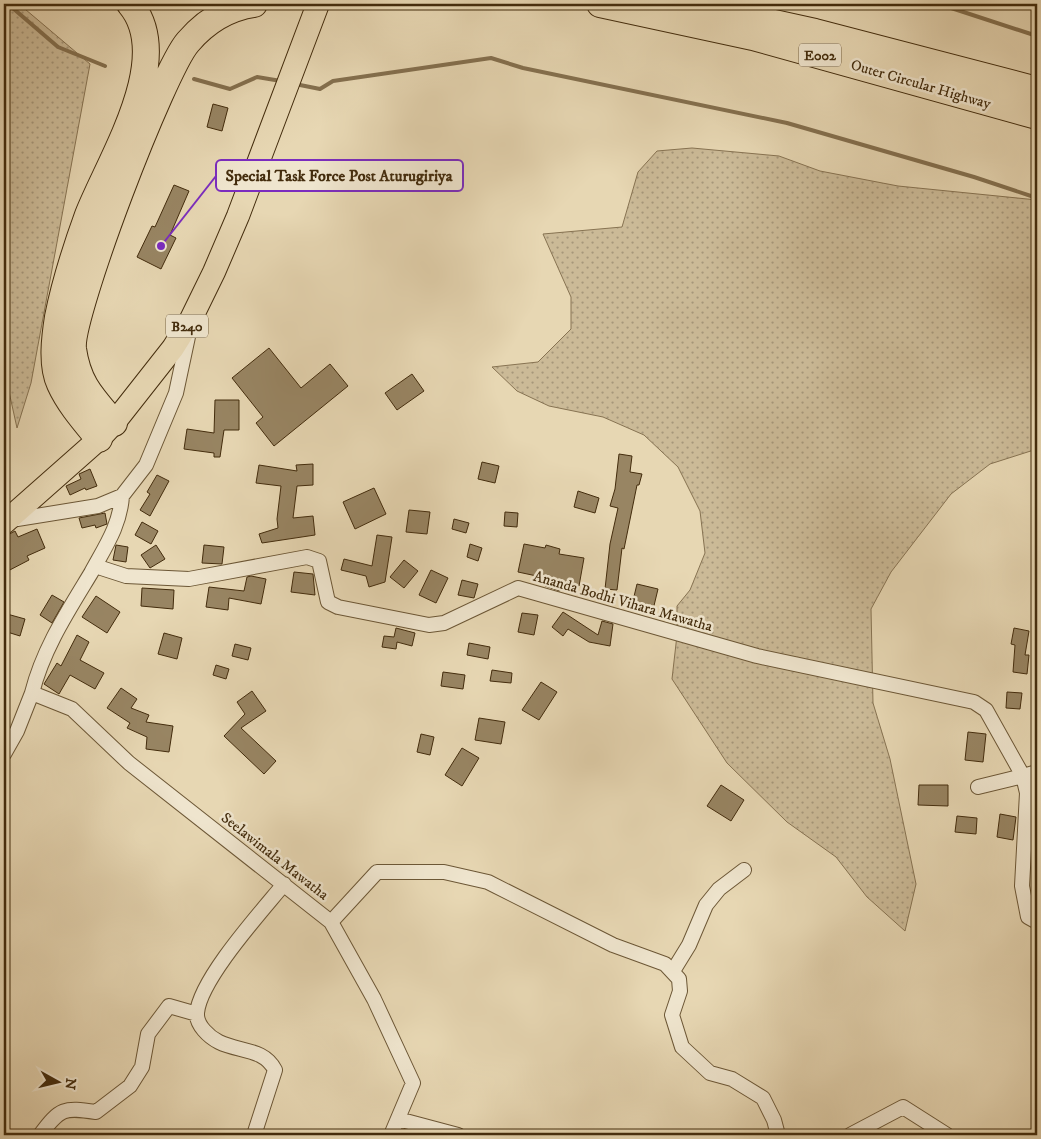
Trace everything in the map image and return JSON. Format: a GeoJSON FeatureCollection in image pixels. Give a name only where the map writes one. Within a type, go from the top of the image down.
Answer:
{"type":"FeatureCollection","features":[{"type":"Feature","properties":{"kind":"highway"},"geometry":{"type":"LineString","coordinates":[[106,431],[59,383],[54,343],[67,276],[89,214],[143,83],[147,48],[138,13],[130,4]]}},
{"type":"Feature","properties":{"kind":"highway"},"geometry":{"type":"LineString","coordinates":[[106,431],[83,387],[73,347],[84,298],[123,185],[171,68],[187,43],[218,15],[237,6],[254,4]]}},
{"type":"Feature","properties":{"kind":"highway","name":"Outer Circular Highway"},"geometry":{"type":"LineString","coordinates":[[600,4],[753,37],[1037,116]]}},
{"type":"Feature","properties":{"kind":"highway","name":"Outer Circular Highway"},"geometry":{"type":"LineString","coordinates":[[697,5],[815,32],[1037,90]]}},
{"type":"Feature","properties":{"kind":"main road","name":"B240"},"geometry":{"type":"LineString","coordinates":[[6,522],[106,431],[173,348],[191,320],[238,216],[318,4]]}},
{"type":"Feature","properties":{"kind":"street"},"geometry":{"type":"LineString","coordinates":[[6,522],[98,506],[122,496],[146,465],[176,392],[191,320]]}},
{"type":"Feature","properties":{"kind":"street"},"geometry":{"type":"LineString","coordinates":[[4,754],[17,731],[53,638],[109,544],[121,511],[122,496]]}},
{"type":"Feature","properties":{"kind":"street","name":"Ananda Bodhi Vihara Mawatha"},"geometry":{"type":"LineString","coordinates":[[95,566],[126,576],[189,579],[308,558],[319,561],[328,602],[338,607],[428,625],[444,624],[518,588],[757,656],[974,702],[986,710],[1023,776]]}},
{"type":"Feature","properties":{"kind":"street","name":"Seelawimala Mawatha"},"geometry":{"type":"LineString","coordinates":[[32,693],[72,709],[129,763],[331,922],[377,872],[444,872],[488,882],[613,945],[665,964],[676,975]]}},
{"type":"Feature","properties":{"kind":"street"},"geometry":{"type":"LineString","coordinates":[[978,787],[1037,772]]}},
{"type":"Feature","properties":{"kind":"street"},"geometry":{"type":"LineString","coordinates":[[1023,776],[1027,793],[1022,886],[1028,917],[1037,922]]}},
{"type":"Feature","properties":{"kind":"street"},"geometry":{"type":"LineString","coordinates":[[744,870],[719,889],[706,905],[676,975],[680,991],[672,1015],[682,1047],[710,1073],[732,1079],[763,1098],[774,1120],[778,1135]]}},
{"type":"Feature","properties":{"kind":"street"},"geometry":{"type":"LineString","coordinates":[[254,1135],[275,1070],[270,1060],[259,1054],[219,1042],[200,1027],[197,1014],[203,995],[230,951],[284,884]]}},
{"type":"Feature","properties":{"kind":"street"},"geometry":{"type":"LineString","coordinates":[[331,922],[374,999],[413,1083],[391,1135]]}},
{"type":"Feature","properties":{"kind":"street"},"geometry":{"type":"LineString","coordinates":[[40,1135],[53,1118],[69,1108],[96,1112],[130,1086],[142,1067],[148,1034],[169,1006],[197,1014]]}},
{"type":"Feature","properties":{"kind":"street"},"geometry":{"type":"LineString","coordinates":[[850,1135],[903,1107],[947,1135]]}},
{"type":"Feature","properties":{"kind":"street"},"geometry":{"type":"LineString","coordinates":[[398,1119],[458,1135]]}},
{"type":"Feature","properties":{"kind":"shaded area"},"geometry":{"type":"Polygon","coordinates":[[[4,4],[19,4],[90,64],[31,383],[17,428],[4,369],[4,4]]]}},
{"type":"Feature","properties":{"kind":"shaded area"},"geometry":{"type":"Polygon","coordinates":[[[692,148],[779,156],[820,171],[898,186],[1037,200],[1037,449],[990,464],[951,494],[891,572],[871,609],[873,703],[890,759],[916,884],[905,931],[867,897],[836,857],[787,822],[727,763],[672,679],[677,635],[677,606],[690,590],[705,553],[700,511],[678,467],[644,435],[603,417],[549,406],[517,391],[492,367],[538,362],[571,329],[571,297],[543,234],[622,227],[638,172],[657,151],[692,148]]]}},
{"type":"Feature","properties":{"kind":"building"},"geometry":{"type":"Polygon","coordinates":[[[213,104],[228,108],[222,131],[207,127],[213,104]]]}},
{"type":"Feature","properties":{"kind":"building"},"geometry":{"type":"Polygon","coordinates":[[[174,185],[189,191],[170,235],[176,238],[161,269],[137,257],[152,226],[155,227],[174,185]]]}},
{"type":"Feature","properties":{"kind":"building"},"geometry":{"type":"Polygon","coordinates":[[[269,348],[301,388],[330,364],[348,386],[274,446],[256,423],[263,417],[232,378],[269,348]]]}},
{"type":"Feature","properties":{"kind":"building"},"geometry":{"type":"Polygon","coordinates":[[[412,374],[424,391],[397,410],[385,393],[412,374]]]}},
{"type":"Feature","properties":{"kind":"building"},"geometry":{"type":"Polygon","coordinates":[[[215,400],[239,400],[239,430],[224,430],[220,457],[214,457],[214,453],[184,449],[187,429],[214,433],[215,400]]]}},
{"type":"Feature","properties":{"kind":"building"},"geometry":{"type":"Polygon","coordinates":[[[619,454],[632,456],[630,472],[642,474],[639,485],[637,485],[624,549],[622,548],[617,590],[605,589],[610,544],[618,508],[610,506],[615,489],[619,454]]]}},
{"type":"Feature","properties":{"kind":"building"},"geometry":{"type":"Polygon","coordinates":[[[482,462],[499,466],[495,483],[478,479],[482,462]]]}},
{"type":"Feature","properties":{"kind":"building"},"geometry":{"type":"Polygon","coordinates":[[[313,464],[313,485],[297,486],[293,518],[313,516],[315,535],[262,543],[259,534],[278,528],[277,519],[281,486],[256,483],[259,465],[297,471],[296,465],[313,464]]]}},
{"type":"Feature","properties":{"kind":"building"},"geometry":{"type":"Polygon","coordinates":[[[90,469],[97,486],[86,490],[85,488],[70,495],[66,486],[81,479],[79,474],[90,469]]]}},
{"type":"Feature","properties":{"kind":"building"},"geometry":{"type":"Polygon","coordinates":[[[157,475],[169,481],[150,516],[140,510],[150,494],[147,492],[157,475]]]}},
{"type":"Feature","properties":{"kind":"building"},"geometry":{"type":"Polygon","coordinates":[[[374,488],[386,514],[355,529],[343,502],[374,488]]]}},
{"type":"Feature","properties":{"kind":"building"},"geometry":{"type":"Polygon","coordinates":[[[578,491],[599,498],[595,513],[574,507],[578,491]]]}},
{"type":"Feature","properties":{"kind":"building"},"geometry":{"type":"Polygon","coordinates":[[[409,510],[430,512],[427,534],[406,532],[409,510]]]}},
{"type":"Feature","properties":{"kind":"building"},"geometry":{"type":"Polygon","coordinates":[[[505,512],[518,513],[517,527],[504,526],[505,512]]]}},
{"type":"Feature","properties":{"kind":"building"},"geometry":{"type":"Polygon","coordinates":[[[105,513],[107,524],[96,528],[95,525],[82,528],[79,518],[105,513]]]}},
{"type":"Feature","properties":{"kind":"building"},"geometry":{"type":"Polygon","coordinates":[[[454,519],[469,523],[466,533],[452,529],[454,519]]]}},
{"type":"Feature","properties":{"kind":"building"},"geometry":{"type":"Polygon","coordinates":[[[142,522],[158,531],[151,544],[135,535],[142,522]]]}},
{"type":"Feature","properties":{"kind":"building"},"geometry":{"type":"Polygon","coordinates":[[[37,529],[45,548],[27,556],[29,560],[4,573],[4,537],[15,531],[18,537],[37,529]]]}},
{"type":"Feature","properties":{"kind":"building"},"geometry":{"type":"Polygon","coordinates":[[[377,535],[392,537],[385,582],[369,587],[366,576],[341,570],[344,559],[372,566],[377,535]]]}},
{"type":"Feature","properties":{"kind":"building"},"geometry":{"type":"Polygon","coordinates":[[[470,544],[482,548],[478,561],[467,557],[470,544]]]}},
{"type":"Feature","properties":{"kind":"building"},"geometry":{"type":"Polygon","coordinates":[[[524,544],[545,548],[546,545],[560,549],[559,554],[584,558],[579,586],[562,583],[560,591],[545,586],[546,578],[518,572],[524,544]]]}},
{"type":"Feature","properties":{"kind":"building"},"geometry":{"type":"Polygon","coordinates":[[[116,545],[128,547],[126,562],[113,560],[116,545]]]}},
{"type":"Feature","properties":{"kind":"building"},"geometry":{"type":"Polygon","coordinates":[[[156,545],[165,559],[150,568],[141,555],[156,545]]]}},
{"type":"Feature","properties":{"kind":"building"},"geometry":{"type":"Polygon","coordinates":[[[204,545],[224,547],[222,564],[202,563],[204,545]]]}},
{"type":"Feature","properties":{"kind":"building"},"geometry":{"type":"Polygon","coordinates":[[[404,560],[418,571],[404,588],[390,577],[404,560]]]}},
{"type":"Feature","properties":{"kind":"building"},"geometry":{"type":"Polygon","coordinates":[[[431,570],[448,578],[436,603],[419,595],[431,570]]]}},
{"type":"Feature","properties":{"kind":"building"},"geometry":{"type":"Polygon","coordinates":[[[294,572],[313,574],[315,595],[291,592],[294,572]]]}},
{"type":"Feature","properties":{"kind":"building"},"geometry":{"type":"Polygon","coordinates":[[[247,577],[266,579],[261,604],[229,598],[228,610],[206,607],[209,587],[244,591],[247,577]]]}},
{"type":"Feature","properties":{"kind":"building"},"geometry":{"type":"Polygon","coordinates":[[[462,580],[478,584],[474,598],[458,595],[462,580]]]}},
{"type":"Feature","properties":{"kind":"building"},"geometry":{"type":"Polygon","coordinates":[[[637,584],[658,589],[652,614],[631,609],[637,584]]]}},
{"type":"Feature","properties":{"kind":"building"},"geometry":{"type":"Polygon","coordinates":[[[142,588],[174,590],[173,609],[141,606],[142,588]]]}},
{"type":"Feature","properties":{"kind":"building"},"geometry":{"type":"Polygon","coordinates":[[[52,595],[64,602],[52,623],[40,615],[52,595]]]}},
{"type":"Feature","properties":{"kind":"building"},"geometry":{"type":"Polygon","coordinates":[[[96,596],[120,612],[107,633],[82,617],[96,596]]]}},
{"type":"Feature","properties":{"kind":"building"},"geometry":{"type":"Polygon","coordinates":[[[563,612],[598,635],[602,621],[613,624],[610,646],[589,642],[568,629],[563,636],[552,627],[563,612]]]}},
{"type":"Feature","properties":{"kind":"building"},"geometry":{"type":"Polygon","coordinates":[[[522,613],[538,615],[534,635],[518,632],[522,613]]]}},
{"type":"Feature","properties":{"kind":"building"},"geometry":{"type":"Polygon","coordinates":[[[7,614],[25,619],[20,636],[4,631],[7,614]]]}},
{"type":"Feature","properties":{"kind":"building"},"geometry":{"type":"Polygon","coordinates":[[[396,628],[415,633],[412,646],[397,642],[396,649],[382,647],[384,636],[394,637],[396,628]]]}},
{"type":"Feature","properties":{"kind":"building"},"geometry":{"type":"Polygon","coordinates":[[[1014,628],[1029,631],[1025,655],[1029,655],[1027,674],[1013,672],[1015,645],[1011,644],[1014,628]]]}},
{"type":"Feature","properties":{"kind":"building"},"geometry":{"type":"Polygon","coordinates":[[[164,633],[182,638],[177,659],[158,654],[164,633]]]}},
{"type":"Feature","properties":{"kind":"building"},"geometry":{"type":"Polygon","coordinates":[[[77,635],[89,642],[80,660],[104,673],[95,689],[70,675],[59,694],[44,684],[57,663],[61,666],[77,635]]]}},
{"type":"Feature","properties":{"kind":"building"},"geometry":{"type":"Polygon","coordinates":[[[469,643],[490,647],[488,659],[467,655],[469,643]]]}},
{"type":"Feature","properties":{"kind":"building"},"geometry":{"type":"Polygon","coordinates":[[[235,644],[251,648],[248,660],[232,656],[235,644]]]}},
{"type":"Feature","properties":{"kind":"building"},"geometry":{"type":"Polygon","coordinates":[[[216,665],[229,669],[226,679],[213,675],[216,665]]]}},
{"type":"Feature","properties":{"kind":"building"},"geometry":{"type":"Polygon","coordinates":[[[492,670],[512,673],[511,683],[490,681],[492,670]]]}},
{"type":"Feature","properties":{"kind":"building"},"geometry":{"type":"Polygon","coordinates":[[[443,672],[465,675],[463,689],[441,686],[443,672]]]}},
{"type":"Feature","properties":{"kind":"building"},"geometry":{"type":"Polygon","coordinates":[[[541,682],[557,692],[539,720],[522,710],[541,682]]]}},
{"type":"Feature","properties":{"kind":"building"},"geometry":{"type":"Polygon","coordinates":[[[121,688],[137,699],[131,708],[149,715],[146,722],[173,726],[169,752],[146,749],[147,737],[127,728],[130,723],[107,708],[121,688]]]}},
{"type":"Feature","properties":{"kind":"building"},"geometry":{"type":"Polygon","coordinates":[[[252,691],[266,711],[241,728],[276,761],[264,774],[224,736],[245,714],[237,702],[252,691]]]}},
{"type":"Feature","properties":{"kind":"building"},"geometry":{"type":"Polygon","coordinates":[[[1007,692],[1022,693],[1020,709],[1006,708],[1007,692]]]}},
{"type":"Feature","properties":{"kind":"building"},"geometry":{"type":"Polygon","coordinates":[[[479,718],[505,722],[501,744],[475,740],[479,718]]]}},
{"type":"Feature","properties":{"kind":"building"},"geometry":{"type":"Polygon","coordinates":[[[968,732],[986,734],[983,762],[965,760],[968,732]]]}},
{"type":"Feature","properties":{"kind":"building"},"geometry":{"type":"Polygon","coordinates":[[[421,734],[434,737],[430,755],[417,752],[421,734]]]}},
{"type":"Feature","properties":{"kind":"building"},"geometry":{"type":"Polygon","coordinates":[[[462,748],[479,758],[462,786],[445,775],[462,748]]]}},
{"type":"Feature","properties":{"kind":"building"},"geometry":{"type":"Polygon","coordinates":[[[721,785],[744,800],[731,821],[707,806],[721,785]]]}},
{"type":"Feature","properties":{"kind":"building"},"geometry":{"type":"Polygon","coordinates":[[[919,785],[948,785],[948,806],[918,805],[919,785]]]}},
{"type":"Feature","properties":{"kind":"building"},"geometry":{"type":"Polygon","coordinates":[[[1000,814],[1016,817],[1013,840],[997,837],[1000,814]]]}},
{"type":"Feature","properties":{"kind":"building"},"geometry":{"type":"Polygon","coordinates":[[[957,816],[977,818],[976,834],[955,832],[957,816]]]}},
{"type":"Feature","properties":{"kind":"waterway"},"geometry":{"type":"LineString","coordinates":[[8,4],[58,47],[105,66]]}},
{"type":"Feature","properties":{"kind":"waterway"},"geometry":{"type":"LineString","coordinates":[[939,4],[1037,36]]}},
{"type":"Feature","properties":{"kind":"waterway"},"geometry":{"type":"LineString","coordinates":[[295,84],[320,89],[333,81],[491,58],[523,68],[787,123],[974,177],[1037,198]]}},
{"type":"Feature","properties":{"kind":"waterway"},"geometry":{"type":"LineString","coordinates":[[194,79],[230,89],[257,77],[281,81]]}},
{"type":"Feature","properties":{"kind":"place","name":"Special Task Force Post Aturugiriya"},"geometry":{"type":"Point","coordinates":[161,246]}}]}
